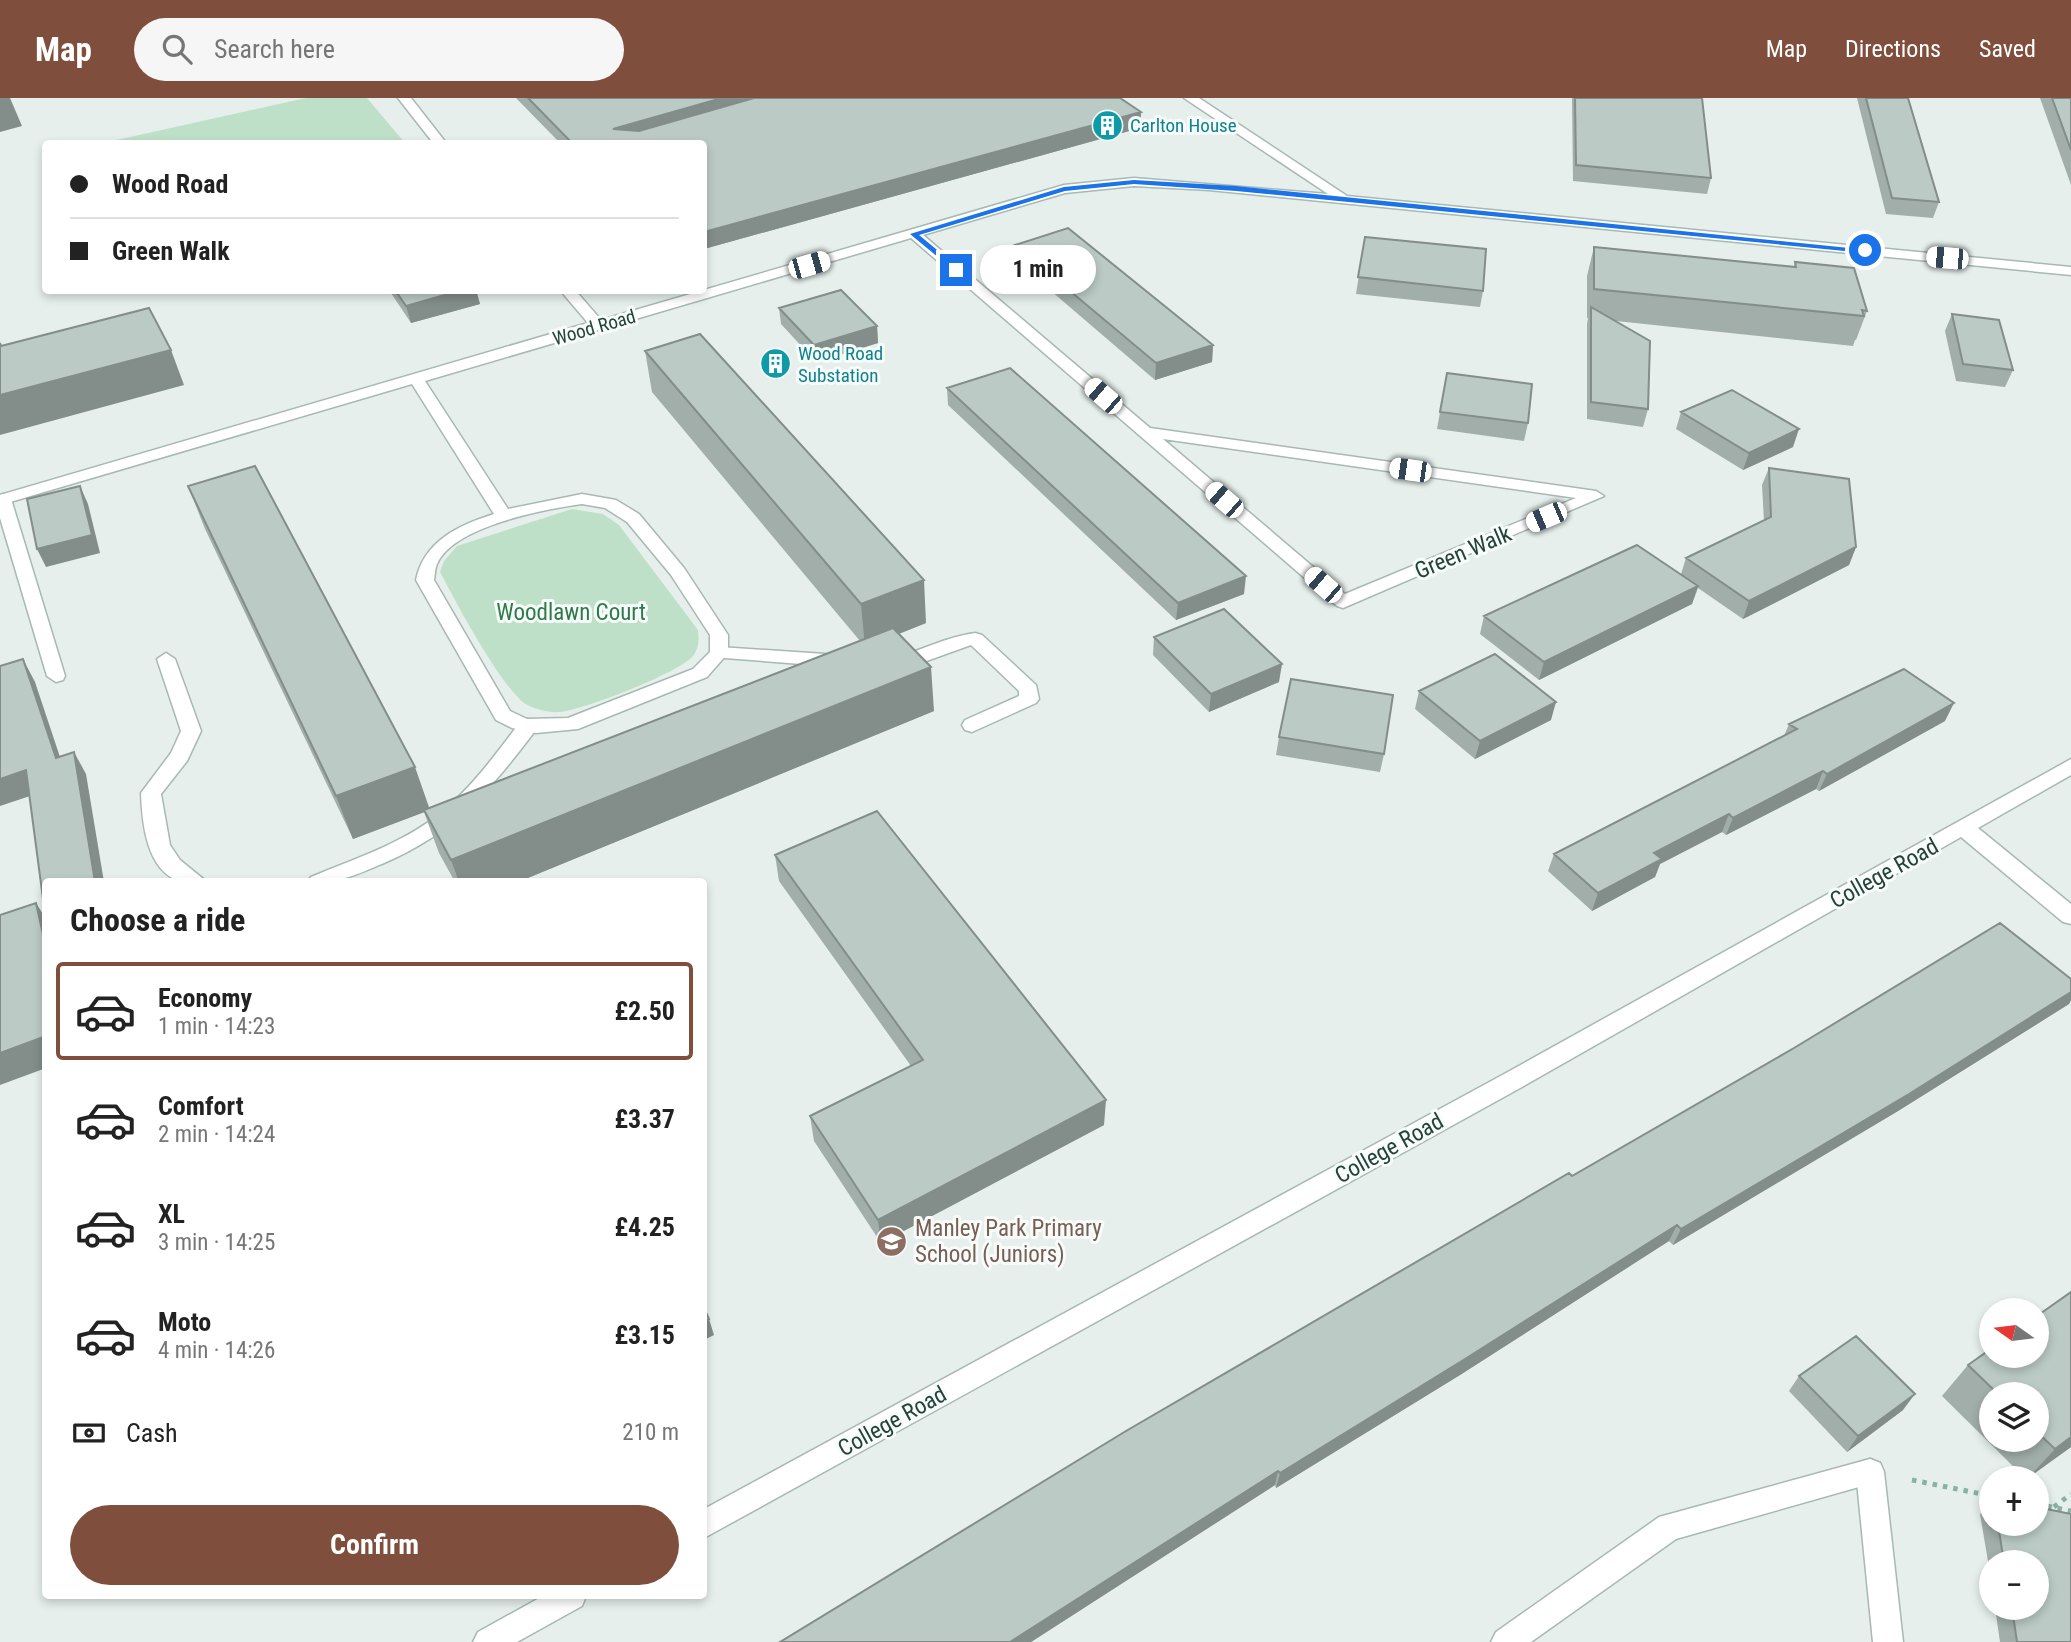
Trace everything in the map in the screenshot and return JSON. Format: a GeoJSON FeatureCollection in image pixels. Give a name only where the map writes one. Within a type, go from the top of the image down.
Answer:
{"type":"FeatureCollection","features":[{"type":"Feature","properties":{"kind":"street"},"geometry":{"type":"LineString","coordinates":[[404,98],[438,140]]}},
{"type":"Feature","properties":{"kind":"street"},"geometry":{"type":"LineString","coordinates":[[1190,98],[1346,199]]}},
{"type":"Feature","properties":{"kind":"street","name":"Wood Road"},"geometry":{"type":"LineString","coordinates":[[1,500],[1064,189],[1134,182],[1346,199],[2071,271]]}},
{"type":"Feature","properties":{"kind":"street","name":"Green Walk"},"geometry":{"type":"LineString","coordinates":[[914,234],[1343,602],[1596,496],[1145,432]]}},
{"type":"Feature","properties":{"kind":"street"},"geometry":{"type":"LineString","coordinates":[[570,294],[598,326]]}},
{"type":"Feature","properties":{"kind":"street"},"geometry":{"type":"LineString","coordinates":[[416,378],[504,516]]}},
{"type":"Feature","properties":{"kind":"street"},"geometry":{"type":"LineString","coordinates":[[1,500],[56,677]]}},
{"type":"Feature","properties":{"kind":"street"},"geometry":{"type":"LineString","coordinates":[[560,500],[589,500],[622,509],[678,572],[719,635],[719,653],[700,673],[570,724],[528,726],[513,722],[503,715],[425,580],[424,572],[440,546],[504,516],[541,503],[560,500]]}},
{"type":"Feature","properties":{"kind":"street"},"geometry":{"type":"LineString","coordinates":[[719,653],[870,663],[913,663],[960,639],[975,639],[1029,689],[1028,699],[972,725]]}},
{"type":"Feature","properties":{"kind":"street"},"geometry":{"type":"LineString","coordinates":[[166,659],[191,731],[180,756],[151,793],[153,836],[178,873],[188,878]]}},
{"type":"Feature","properties":{"kind":"street"},"geometry":{"type":"LineString","coordinates":[[328,878],[401,848],[443,821],[497,766],[528,726]]}},
{"type":"Feature","properties":{"kind":"street","name":"College Road"},"geometry":{"type":"LineString","coordinates":[[707,1522],[1514,1080],[2071,766]]}},
{"type":"Feature","properties":{"kind":"street"},"geometry":{"type":"LineString","coordinates":[[1964,828],[2071,916]]}},
{"type":"Feature","properties":{"kind":"street"},"geometry":{"type":"LineString","coordinates":[[1506,1642],[1669,1527],[1870,1472],[1888,1642]]}},
{"type":"Feature","properties":{"kind":"street"},"geometry":{"type":"LineString","coordinates":[[488,1642],[567,1599]]}},
{"type":"Feature","properties":{"kind":"path"},"geometry":{"type":"LineString","coordinates":[[1870,1472],[1979,1493]]}},
{"type":"Feature","properties":{"kind":"path"},"geometry":{"type":"LineString","coordinates":[[2053,1507],[2071,1494]]}},
{"type":"Feature","properties":{"kind":"path"},"geometry":{"type":"LineString","coordinates":[[2049,1506],[2071,1511]]}},
{"type":"Feature","properties":{"kind":"green space"},"geometry":{"type":"Polygon","coordinates":[[[306,98],[367,98],[402,140],[117,140],[306,98]]]}},
{"type":"Feature","properties":{"kind":"green space","name":"Woodlawn Court"},"geometry":{"type":"Polygon","coordinates":[[[572,509],[603,514],[619,525],[698,630],[698,644],[693,656],[651,681],[589,705],[551,712],[524,703],[502,678],[440,572],[444,561],[457,546],[572,509]]]}},
{"type":"Feature","properties":{"kind":"building"},"geometry":{"type":"Polygon","coordinates":[[[528,98],[722,98],[613,129],[639,131],[754,98],[1120,98],[1141,112],[707,231],[707,140],[569,140],[528,98]]]}},
{"type":"Feature","properties":{"kind":"building"},"geometry":{"type":"Polygon","coordinates":[[[1575,98],[1702,98],[1711,178],[1576,165],[1575,98]]]}},
{"type":"Feature","properties":{"kind":"building"},"geometry":{"type":"Polygon","coordinates":[[[1866,98],[1908,98],[1939,202],[1892,198],[1866,98]]]}},
{"type":"Feature","properties":{"kind":"building"},"geometry":{"type":"Polygon","coordinates":[[[2052,98],[2071,98],[2071,150],[2052,98]]]}},
{"type":"Feature","properties":{"kind":"building"},"geometry":{"type":"Polygon","coordinates":[[[1068,228],[1213,345],[1156,363],[1015,245],[1068,228]]]}},
{"type":"Feature","properties":{"kind":"building"},"geometry":{"type":"Polygon","coordinates":[[[1365,237],[1486,249],[1483,291],[1358,277],[1365,237]]]}},
{"type":"Feature","properties":{"kind":"building"},"geometry":{"type":"Polygon","coordinates":[[[1594,247],[1796,267],[1795,262],[1854,268],[1867,311],[1862,310],[1864,316],[1594,289],[1594,247]]]}},
{"type":"Feature","properties":{"kind":"building"},"geometry":{"type":"Polygon","coordinates":[[[841,290],[877,326],[814,345],[779,308],[841,290]]]}},
{"type":"Feature","properties":{"kind":"building"},"geometry":{"type":"Polygon","coordinates":[[[398,294],[448,294],[406,306],[398,294]]]}},
{"type":"Feature","properties":{"kind":"building"},"geometry":{"type":"Polygon","coordinates":[[[1591,307],[1650,341],[1648,409],[1591,402],[1591,307]]]}},
{"type":"Feature","properties":{"kind":"building"},"geometry":{"type":"Polygon","coordinates":[[[149,308],[171,350],[0,395],[0,343],[1,346],[149,308]]]}},
{"type":"Feature","properties":{"kind":"building"},"geometry":{"type":"Polygon","coordinates":[[[1952,314],[1999,320],[2013,370],[1963,364],[1952,314]]]}},
{"type":"Feature","properties":{"kind":"building"},"geometry":{"type":"Polygon","coordinates":[[[700,334],[924,580],[861,604],[645,351],[700,334]]]}},
{"type":"Feature","properties":{"kind":"building"},"geometry":{"type":"Polygon","coordinates":[[[1010,368],[1246,576],[1178,603],[947,388],[1010,368]]]}},
{"type":"Feature","properties":{"kind":"building"},"geometry":{"type":"Polygon","coordinates":[[[1447,373],[1532,384],[1528,423],[1440,412],[1447,373]]]}},
{"type":"Feature","properties":{"kind":"building"},"geometry":{"type":"Polygon","coordinates":[[[1732,390],[1799,429],[1749,453],[1681,412],[1732,390]]]}},
{"type":"Feature","properties":{"kind":"building"},"geometry":{"type":"Polygon","coordinates":[[[255,466],[415,767],[336,796],[188,486],[255,466]]]}},
{"type":"Feature","properties":{"kind":"building"},"geometry":{"type":"Polygon","coordinates":[[[1769,468],[1849,479],[1856,547],[1749,601],[1686,558],[1771,517],[1769,468]]]}},
{"type":"Feature","properties":{"kind":"building"},"geometry":{"type":"Polygon","coordinates":[[[80,486],[92,535],[37,549],[27,499],[80,486]]]}},
{"type":"Feature","properties":{"kind":"building"},"geometry":{"type":"Polygon","coordinates":[[[1637,545],[1698,586],[1544,662],[1484,616],[1637,545]]]}},
{"type":"Feature","properties":{"kind":"building"},"geometry":{"type":"Polygon","coordinates":[[[1224,609],[1282,664],[1211,694],[1154,637],[1224,609]]]}},
{"type":"Feature","properties":{"kind":"building"},"geometry":{"type":"Polygon","coordinates":[[[893,628],[931,667],[451,860],[424,810],[893,628]]]}},
{"type":"Feature","properties":{"kind":"building"},"geometry":{"type":"Polygon","coordinates":[[[1495,654],[1556,702],[1480,741],[1419,691],[1495,654]]]}},
{"type":"Feature","properties":{"kind":"building"},"geometry":{"type":"Polygon","coordinates":[[[23,659],[56,758],[74,752],[94,878],[42,878],[42,891],[26,770],[0,779],[0,666],[23,659]]]}},
{"type":"Feature","properties":{"kind":"building"},"geometry":{"type":"Polygon","coordinates":[[[1904,669],[1954,703],[1827,774],[1823,771],[1733,818],[1729,814],[1654,853],[1662,859],[1598,893],[1554,854],[1797,729],[1789,724],[1904,669]]]}},
{"type":"Feature","properties":{"kind":"building"},"geometry":{"type":"Polygon","coordinates":[[[1291,679],[1393,695],[1384,754],[1279,737],[1291,679]]]}},
{"type":"Feature","properties":{"kind":"building"},"geometry":{"type":"Polygon","coordinates":[[[877,811],[1106,1100],[878,1220],[810,1116],[923,1060],[775,855],[877,811]]]}},
{"type":"Feature","properties":{"kind":"building"},"geometry":{"type":"Polygon","coordinates":[[[36,903],[42,930],[42,1037],[0,1053],[0,915],[36,903]]]}},
{"type":"Feature","properties":{"kind":"building"},"geometry":{"type":"Polygon","coordinates":[[[2000,923],[2071,979],[2071,992],[1909,1094],[1681,1229],[1677,1225],[1465,1359],[1280,1473],[1278,1471],[1010,1642],[780,1642],[1126,1431],[1569,1173],[1572,1176],[1794,1048],[2000,923]]]}},
{"type":"Feature","properties":{"kind":"building"},"geometry":{"type":"Polygon","coordinates":[[[2071,1292],[2071,1437],[2055,1449],[2049,1443],[2049,1382],[1986,1382],[1968,1365],[1979,1357],[1979,1368],[2049,1368],[2049,1308],[2071,1292]]]}},
{"type":"Feature","properties":{"kind":"building"},"geometry":{"type":"Polygon","coordinates":[[[1856,1336],[1915,1394],[1858,1436],[1799,1376],[1856,1336]]]}},
{"type":"Feature","properties":{"kind":"building"},"geometry":{"type":"Polygon","coordinates":[[[2049,1509],[2071,1514],[2071,1642],[2017,1642],[2014,1620],[2049,1620],[2049,1550],[2002,1550],[2000,1536],[2049,1536],[2049,1509]]]}},
{"type":"Feature","properties":{"kind":"place","name":"Carlton House"},"geometry":{"type":"Point","coordinates":[1107,125]}},
{"type":"Feature","properties":{"kind":"place","name":"Wood Road Substation"},"geometry":{"type":"Point","coordinates":[775,364]}},
{"type":"Feature","properties":{"kind":"place","name":"Manley Park Primary School (Juniors)"},"geometry":{"type":"Point","coordinates":[892,1241]}},
{"type":"Feature","properties":{"kind":"route"},"geometry":{"type":"LineString","coordinates":[[956,270],[914,234],[1064,189],[1134,182],[1236,188],[1865,250]]}}]}
